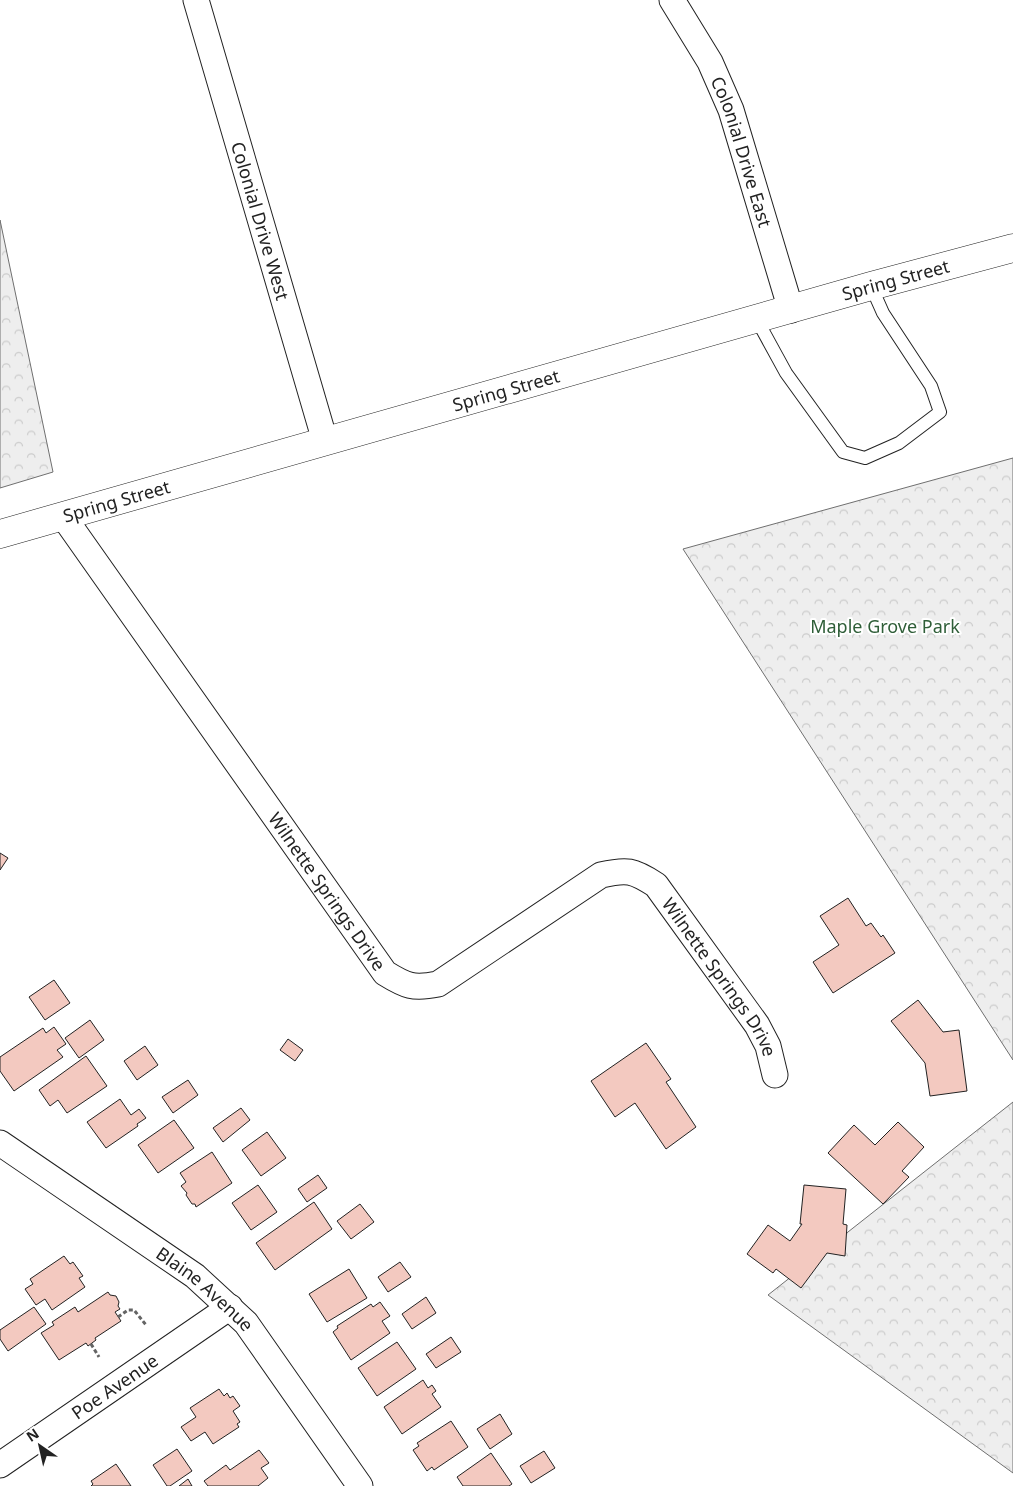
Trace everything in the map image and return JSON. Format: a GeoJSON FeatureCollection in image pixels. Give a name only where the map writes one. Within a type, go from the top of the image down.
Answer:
{"type":"FeatureCollection","features":[{"type":"Feature","properties":{"kind":"main road","name":"Spring Street"},"geometry":{"type":"LineString","coordinates":[[0,534],[871,286],[1013,248]]}},
{"type":"Feature","properties":{"kind":"street","name":"Colonial Drive West"},"geometry":{"type":"LineString","coordinates":[[196,0],[325,441]]}},
{"type":"Feature","properties":{"kind":"street","name":"Colonial Drive East"},"geometry":{"type":"LineString","coordinates":[[672,0],[710,62],[731,110],[791,310]]}},
{"type":"Feature","properties":{"kind":"street","name":"Wilnette Springs Drive"},"geometry":{"type":"LineString","coordinates":[[63,516],[385,973],[402,984],[420,987],[438,984],[601,875],[620,870],[638,874],[656,885],[756,1026],[768,1046],[775,1075]]}},
{"type":"Feature","properties":{"kind":"street","name":"Blaine Avenue"},"geometry":{"type":"LineString","coordinates":[[0,1142],[195,1276],[246,1322],[360,1486]]}},
{"type":"Feature","properties":{"kind":"street","name":"Poe Avenue"},"geometry":{"type":"LineString","coordinates":[[0,1465],[230,1308]]}},
{"type":"Feature","properties":{"kind":"lane"},"geometry":{"type":"LineString","coordinates":[[757,320],[786,373],[843,452],[865,458],[899,443],[940,412],[931,386],[883,313],[871,286]]}},
{"type":"Feature","properties":{"kind":"path"},"geometry":{"type":"LineString","coordinates":[[118,1317],[128,1310],[134,1310],[146,1325]]}},
{"type":"Feature","properties":{"kind":"path"},"geometry":{"type":"LineString","coordinates":[[91,1344],[99,1357]]}},
{"type":"Feature","properties":{"kind":"green space"},"geometry":{"type":"Polygon","coordinates":[[[0,220],[53,472],[0,488],[0,220]]]}},
{"type":"Feature","properties":{"kind":"green space","name":"Maple Grove Park"},"geometry":{"type":"Polygon","coordinates":[[[1013,458],[1013,1060],[683,549],[1013,458]]]}},
{"type":"Feature","properties":{"kind":"green space"},"geometry":{"type":"Polygon","coordinates":[[[1013,1102],[1013,1473],[768,1295],[1013,1102]]]}},
{"type":"Feature","properties":{"kind":"building"},"geometry":{"type":"Polygon","coordinates":[[[0,853],[8,858],[0,870],[0,853]]]}},
{"type":"Feature","properties":{"kind":"building"},"geometry":{"type":"Polygon","coordinates":[[[848,898],[866,926],[871,923],[881,937],[883,935],[895,953],[833,993],[813,962],[839,945],[820,916],[848,898]]]}},
{"type":"Feature","properties":{"kind":"building"},"geometry":{"type":"Polygon","coordinates":[[[54,980],[70,1003],[45,1020],[29,997],[54,980]]]}},
{"type":"Feature","properties":{"kind":"building"},"geometry":{"type":"Polygon","coordinates":[[[918,1000],[943,1032],[959,1030],[967,1091],[930,1096],[925,1063],[891,1021],[918,1000]]]}},
{"type":"Feature","properties":{"kind":"building"},"geometry":{"type":"Polygon","coordinates":[[[90,1020],[104,1040],[79,1058],[65,1038],[90,1020]]]}},
{"type":"Feature","properties":{"kind":"building"},"geometry":{"type":"Polygon","coordinates":[[[54,1027],[66,1044],[57,1050],[63,1057],[14,1091],[0,1071],[0,1057],[43,1028],[46,1033],[54,1027]]]}},
{"type":"Feature","properties":{"kind":"building"},"geometry":{"type":"Polygon","coordinates":[[[288,1039],[303,1050],[295,1061],[280,1050],[288,1039]]]}},
{"type":"Feature","properties":{"kind":"building"},"geometry":{"type":"Polygon","coordinates":[[[646,1043],[671,1079],[666,1082],[696,1127],[666,1149],[635,1103],[615,1117],[591,1081],[646,1043]]]}},
{"type":"Feature","properties":{"kind":"building"},"geometry":{"type":"Polygon","coordinates":[[[145,1046],[158,1065],[137,1080],[124,1061],[145,1046]]]}},
{"type":"Feature","properties":{"kind":"building"},"geometry":{"type":"Polygon","coordinates":[[[86,1056],[107,1086],[67,1113],[58,1100],[50,1106],[39,1090],[86,1056]]]}},
{"type":"Feature","properties":{"kind":"building"},"geometry":{"type":"Polygon","coordinates":[[[188,1080],[198,1095],[173,1113],[162,1097],[188,1080]]]}},
{"type":"Feature","properties":{"kind":"building"},"geometry":{"type":"Polygon","coordinates":[[[120,1099],[131,1115],[139,1109],[146,1118],[137,1124],[138,1126],[106,1148],[87,1122],[120,1099]]]}},
{"type":"Feature","properties":{"kind":"building"},"geometry":{"type":"Polygon","coordinates":[[[241,1108],[250,1120],[223,1142],[213,1128],[241,1108]]]}},
{"type":"Feature","properties":{"kind":"building"},"geometry":{"type":"Polygon","coordinates":[[[174,1120],[194,1148],[158,1173],[138,1145],[174,1120]]]}},
{"type":"Feature","properties":{"kind":"building"},"geometry":{"type":"Polygon","coordinates":[[[898,1122],[924,1147],[902,1171],[909,1177],[883,1204],[828,1153],[854,1125],[875,1145],[898,1122]]]}},
{"type":"Feature","properties":{"kind":"building"},"geometry":{"type":"Polygon","coordinates":[[[267,1132],[286,1158],[261,1176],[242,1150],[267,1132]]]}},
{"type":"Feature","properties":{"kind":"building"},"geometry":{"type":"Polygon","coordinates":[[[212,1152],[232,1183],[196,1207],[195,1204],[192,1204],[181,1186],[186,1182],[180,1173],[212,1152]]]}},
{"type":"Feature","properties":{"kind":"building"},"geometry":{"type":"Polygon","coordinates":[[[318,1175],[327,1188],[307,1202],[298,1189],[318,1175]]]}},
{"type":"Feature","properties":{"kind":"building"},"geometry":{"type":"Polygon","coordinates":[[[258,1185],[277,1212],[251,1230],[232,1203],[258,1185]]]}},
{"type":"Feature","properties":{"kind":"building"},"geometry":{"type":"Polygon","coordinates":[[[804,1185],[846,1189],[843,1224],[847,1225],[845,1256],[827,1253],[801,1288],[776,1269],[773,1273],[747,1254],[768,1225],[790,1241],[802,1224],[800,1224],[804,1185]]]}},
{"type":"Feature","properties":{"kind":"building"},"geometry":{"type":"Polygon","coordinates":[[[314,1202],[332,1229],[275,1270],[256,1243],[314,1202]]]}},
{"type":"Feature","properties":{"kind":"building"},"geometry":{"type":"Polygon","coordinates":[[[360,1204],[374,1222],[351,1239],[337,1221],[360,1204]]]}},
{"type":"Feature","properties":{"kind":"building"},"geometry":{"type":"Polygon","coordinates":[[[64,1256],[70,1264],[73,1262],[83,1276],[79,1278],[85,1287],[52,1310],[45,1299],[36,1305],[25,1289],[33,1284],[30,1279],[64,1256]]]}},
{"type":"Feature","properties":{"kind":"building"},"geometry":{"type":"Polygon","coordinates":[[[400,1262],[411,1277],[388,1292],[378,1277],[400,1262]]]}},
{"type":"Feature","properties":{"kind":"building"},"geometry":{"type":"Polygon","coordinates":[[[349,1269],[367,1298],[327,1322],[309,1294],[349,1269]]]}},
{"type":"Feature","properties":{"kind":"building"},"geometry":{"type":"Polygon","coordinates":[[[108,1292],[110,1295],[116,1296],[119,1302],[118,1306],[120,1309],[115,1312],[121,1321],[95,1338],[96,1340],[88,1346],[86,1343],[59,1360],[41,1333],[54,1325],[52,1322],[75,1307],[78,1312],[108,1292]]]}},
{"type":"Feature","properties":{"kind":"building"},"geometry":{"type":"Polygon","coordinates":[[[426,1297],[436,1313],[412,1329],[402,1314],[426,1297]]]}},
{"type":"Feature","properties":{"kind":"building"},"geometry":{"type":"Polygon","coordinates":[[[380,1302],[390,1316],[382,1321],[390,1333],[351,1360],[333,1332],[338,1328],[337,1326],[371,1304],[373,1307],[380,1302]]]}},
{"type":"Feature","properties":{"kind":"building"},"geometry":{"type":"Polygon","coordinates":[[[34,1307],[46,1324],[8,1351],[0,1339],[0,1330],[34,1307]]]}},
{"type":"Feature","properties":{"kind":"building"},"geometry":{"type":"Polygon","coordinates":[[[451,1337],[461,1352],[436,1368],[426,1354],[451,1337]]]}},
{"type":"Feature","properties":{"kind":"building"},"geometry":{"type":"Polygon","coordinates":[[[397,1342],[416,1369],[377,1396],[358,1368],[397,1342]]]}},
{"type":"Feature","properties":{"kind":"building"},"geometry":{"type":"Polygon","coordinates":[[[423,1380],[428,1388],[432,1385],[436,1391],[432,1394],[441,1407],[402,1434],[384,1407],[423,1380]]]}},
{"type":"Feature","properties":{"kind":"building"},"geometry":{"type":"Polygon","coordinates":[[[219,1389],[224,1396],[227,1393],[230,1398],[233,1396],[240,1406],[233,1411],[240,1422],[237,1424],[239,1427],[213,1444],[205,1432],[191,1441],[181,1427],[196,1417],[190,1408],[219,1389]]]}},
{"type":"Feature","properties":{"kind":"building"},"geometry":{"type":"Polygon","coordinates":[[[500,1414],[512,1434],[490,1449],[477,1429],[500,1414]]]}},
{"type":"Feature","properties":{"kind":"building"},"geometry":{"type":"Polygon","coordinates":[[[451,1421],[468,1447],[434,1470],[432,1467],[427,1471],[413,1450],[419,1446],[417,1443],[451,1421]]]}},
{"type":"Feature","properties":{"kind":"building"},"geometry":{"type":"Polygon","coordinates":[[[177,1449],[192,1471],[170,1486],[167,1486],[153,1465],[177,1449]]]}},
{"type":"Feature","properties":{"kind":"building"},"geometry":{"type":"Polygon","coordinates":[[[259,1450],[269,1463],[261,1468],[268,1478],[258,1486],[208,1486],[204,1481],[226,1465],[230,1470],[259,1450]]]}},
{"type":"Feature","properties":{"kind":"building"},"geometry":{"type":"Polygon","coordinates":[[[544,1451],[555,1468],[531,1483],[520,1466],[544,1451]]]}},
{"type":"Feature","properties":{"kind":"building"},"geometry":{"type":"Polygon","coordinates":[[[491,1453],[512,1484],[509,1486],[463,1486],[457,1477],[491,1453]]]}},
{"type":"Feature","properties":{"kind":"building"},"geometry":{"type":"Polygon","coordinates":[[[116,1464],[131,1486],[91,1486],[93,1484],[91,1481],[116,1464]]]}},
{"type":"Feature","properties":{"kind":"building"},"geometry":{"type":"Polygon","coordinates":[[[188,1479],[192,1486],[179,1486],[188,1479]]]}}]}
